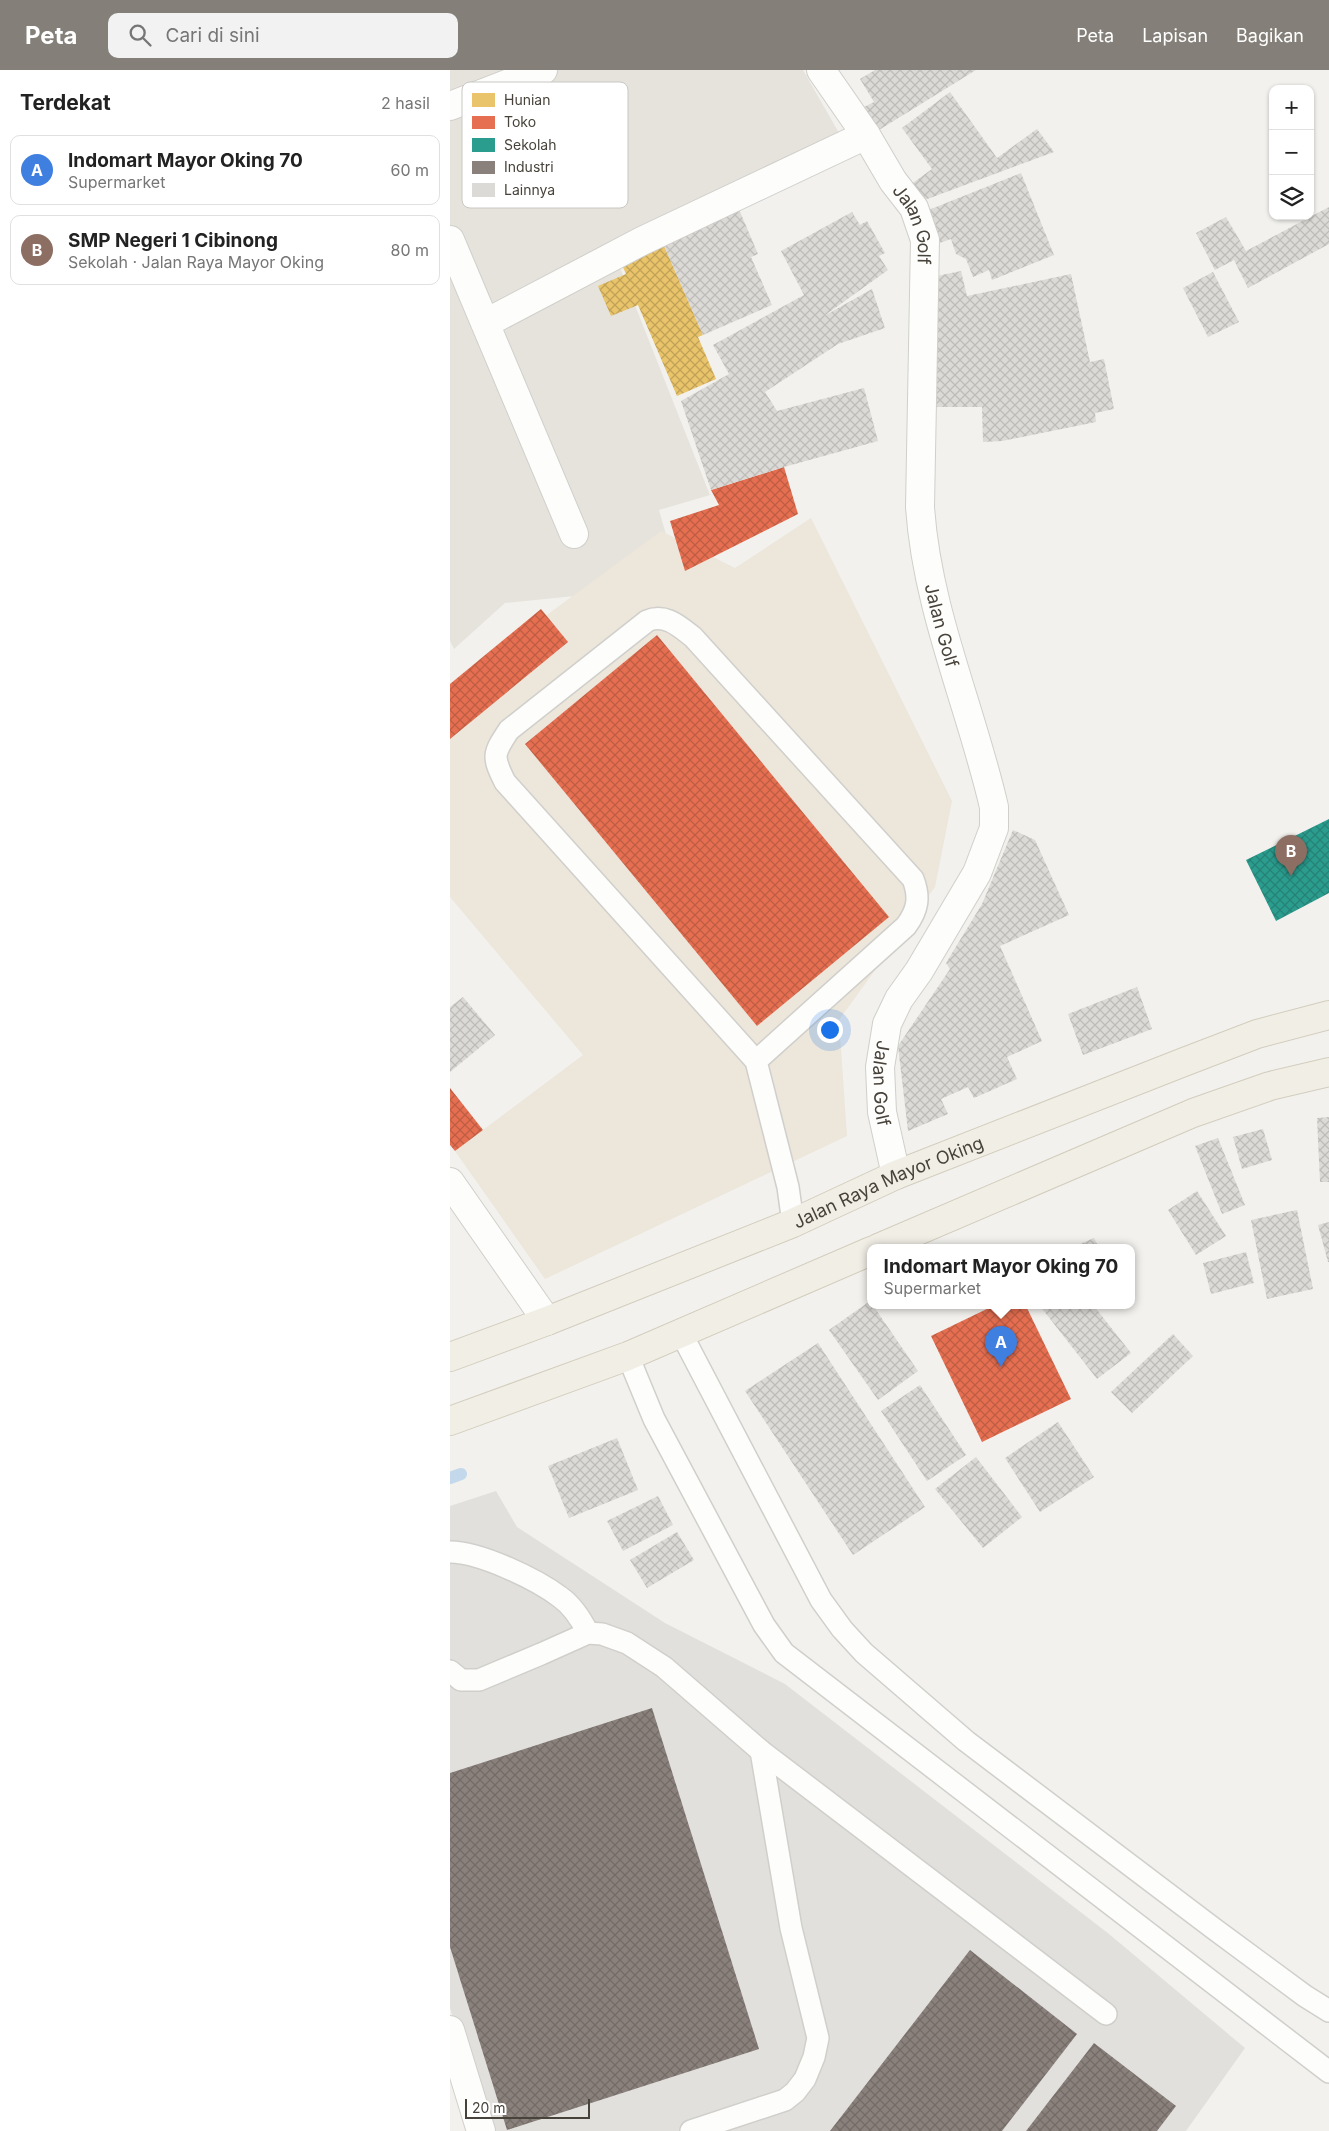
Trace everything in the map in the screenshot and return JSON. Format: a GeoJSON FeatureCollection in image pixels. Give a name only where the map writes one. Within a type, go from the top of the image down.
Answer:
{"type":"FeatureCollection","features":[{"type":"Feature","properties":{"kind":"main road","name":"Jalan Raya Mayor Oking"},"geometry":{"type":"LineString","coordinates":[[450,1356],[547,1321],[793,1223],[896,1175],[1257,1034],[1329,1015]]}},
{"type":"Feature","properties":{"kind":"main road"},"geometry":{"type":"LineString","coordinates":[[887,1244],[1193,1113],[1270,1086],[1329,1072]]}},
{"type":"Feature","properties":{"kind":"main road"},"geometry":{"type":"LineString","coordinates":[[450,1421],[628,1356],[867,1253]]}},
{"type":"Feature","properties":{"kind":"street"},"geometry":{"type":"LineString","coordinates":[[512,82],[543,70]]}},
{"type":"Feature","properties":{"kind":"street","name":"Jalan Golf"},"geometry":{"type":"LineString","coordinates":[[821,70],[866,134],[893,181],[914,208],[925,240],[920,508],[922,534],[942,627],[994,806],[994,828],[978,873],[919,971],[899,999],[887,1024],[880,1067],[882,1112],[896,1175]]}},
{"type":"Feature","properties":{"kind":"street"},"geometry":{"type":"LineString","coordinates":[[450,106],[462,101]]}},
{"type":"Feature","properties":{"kind":"street"},"geometry":{"type":"LineString","coordinates":[[486,324],[642,241],[866,134]]}},
{"type":"Feature","properties":{"kind":"street"},"geometry":{"type":"LineString","coordinates":[[450,240],[574,534]]}},
{"type":"Feature","properties":{"kind":"street"},"geometry":{"type":"LineString","coordinates":[[450,1182],[547,1321]]}},
{"type":"Feature","properties":{"kind":"street"},"geometry":{"type":"LineString","coordinates":[[450,2030],[481,2131]]}},
{"type":"Feature","properties":{"kind":"lane"},"geometry":{"type":"LineString","coordinates":[[756,1061],[906,926],[917,907],[919,899],[917,890],[912,879],[693,637],[663,618],[655,617],[646,621],[510,730],[498,747],[495,762],[505,782],[756,1061],[788,1187],[793,1223]]}},
{"type":"Feature","properties":{"kind":"lane"},"geometry":{"type":"LineString","coordinates":[[681,1333],[821,1600],[842,1629],[864,1653],[966,1741],[1213,1928],[1305,1996],[1329,2011]]}},
{"type":"Feature","properties":{"kind":"lane"},"geometry":{"type":"LineString","coordinates":[[628,1356],[654,1419],[764,1626],[784,1653],[1329,2072]]}},
{"type":"Feature","properties":{"kind":"lane"},"geometry":{"type":"LineString","coordinates":[[450,1552],[469,1554],[492,1562],[560,1596],[579,1616],[588,1633]]}},
{"type":"Feature","properties":{"kind":"lane"},"geometry":{"type":"LineString","coordinates":[[450,1671],[461,1680],[479,1680],[588,1633],[617,1638],[664,1667],[761,1751],[1106,2014]]}},
{"type":"Feature","properties":{"kind":"lane"},"geometry":{"type":"LineString","coordinates":[[691,2131],[785,2100],[795,2092],[804,2079],[814,2058],[818,2038],[790,1928],[761,1751]]}},
{"type":"Feature","properties":{"kind":"shaded area"},"geometry":{"type":"Polygon","coordinates":[[[450,70],[803,70],[843,140],[834,147],[610,242],[710,495],[659,510],[676,570],[614,592],[505,603],[454,649],[450,641],[450,70]]]}},
{"type":"Feature","properties":{"kind":"shaded area"},"geometry":{"type":"Polygon","coordinates":[[[811,518],[952,801],[935,887],[839,1020],[847,1136],[545,1279],[455,1151],[583,1055],[450,897],[450,686],[661,531],[735,568],[811,518]]]}},
{"type":"Feature","properties":{"kind":"shaded area"},"geometry":{"type":"Polygon","coordinates":[[[496,1491],[517,1527],[665,1623],[785,1684],[1109,1934],[1245,2048],[1186,2131],[488,2131],[450,2008],[450,1506],[496,1491]]]}},
{"type":"Feature","properties":{"kind":"building: Hunian"},"geometry":{"type":"Polygon","coordinates":[[[662,241],[703,335],[698,337],[716,379],[677,396],[638,305],[611,316],[598,286],[626,274],[619,258],[662,241]]]}},
{"type":"Feature","properties":{"kind":"building: Toko"},"geometry":{"type":"Polygon","coordinates":[[[784,467],[798,514],[685,571],[670,521],[719,505],[711,490],[784,467]]]}},
{"type":"Feature","properties":{"kind":"building: Toko"},"geometry":{"type":"Polygon","coordinates":[[[541,609],[568,642],[450,739],[450,684],[541,609]]]}},
{"type":"Feature","properties":{"kind":"building: Toko"},"geometry":{"type":"Polygon","coordinates":[[[657,635],[889,917],[757,1026],[525,744],[657,635]]]}},
{"type":"Feature","properties":{"kind":"building: Toko"},"geometry":{"type":"Polygon","coordinates":[[[450,1088],[483,1130],[455,1151],[450,1145],[450,1088]]]}},
{"type":"Feature","properties":{"kind":"building: Toko"},"geometry":{"type":"Polygon","coordinates":[[[987,1309],[1027,1309],[1071,1399],[982,1442],[931,1336],[987,1309]]]}},
{"type":"Feature","properties":{"kind":"building: Sekolah"},"geometry":{"type":"Polygon","coordinates":[[[1329,819],[1329,893],[1276,921],[1246,860],[1329,819]]]}},
{"type":"Feature","properties":{"kind":"building: Industri"},"geometry":{"type":"Polygon","coordinates":[[[652,1708],[759,2049],[507,2130],[450,1947],[450,1773],[652,1708]]]}},
{"type":"Feature","properties":{"kind":"building: Industri"},"geometry":{"type":"Polygon","coordinates":[[[970,1950],[1077,2034],[1002,2131],[830,2131],[970,1950]]]}},
{"type":"Feature","properties":{"kind":"building: Industri"},"geometry":{"type":"Polygon","coordinates":[[[1094,2043],[1176,2106],[1157,2131],[1026,2131],[1094,2043]]]}},
{"type":"Feature","properties":{"kind":"building: Lainnya"},"geometry":{"type":"Polygon","coordinates":[[[875,70],[976,70],[879,130],[864,107],[874,102],[860,79],[875,70]]]}},
{"type":"Feature","properties":{"kind":"building: Lainnya"},"geometry":{"type":"Polygon","coordinates":[[[950,92],[997,158],[1037,129],[1054,152],[922,201],[910,185],[932,169],[902,128],[950,92]]]}},
{"type":"Feature","properties":{"kind":"building: Lainnya"},"geometry":{"type":"Polygon","coordinates":[[[1021,173],[1054,255],[992,280],[989,270],[973,277],[966,259],[956,254],[951,239],[934,245],[921,213],[1021,173]]]}},
{"type":"Feature","properties":{"kind":"building: Lainnya"},"geometry":{"type":"Polygon","coordinates":[[[738,207],[758,254],[751,257],[772,305],[703,335],[662,241],[738,207]]]}},
{"type":"Feature","properties":{"kind":"building: Lainnya"},"geometry":{"type":"Polygon","coordinates":[[[1329,207],[1329,244],[1248,288],[1234,260],[1215,270],[1196,233],[1226,217],[1246,251],[1304,220],[1314,220],[1314,215],[1329,207]]]}},
{"type":"Feature","properties":{"kind":"building: Lainnya"},"geometry":{"type":"Polygon","coordinates":[[[852,212],[860,225],[867,221],[885,253],[879,256],[888,270],[824,316],[872,289],[885,328],[838,344],[765,392],[777,411],[864,388],[878,441],[784,467],[711,490],[681,401],[729,374],[713,345],[804,295],[781,251],[852,212]]]}},
{"type":"Feature","properties":{"kind":"building: Lainnya"},"geometry":{"type":"Polygon","coordinates":[[[961,271],[967,296],[1071,274],[1090,362],[1104,359],[1114,409],[1095,413],[1096,422],[1002,441],[983,442],[982,407],[927,407],[932,277],[961,271]]]}},
{"type":"Feature","properties":{"kind":"building: Lainnya"},"geometry":{"type":"Polygon","coordinates":[[[1213,272],[1239,322],[1208,337],[1183,288],[1213,272]]]}},
{"type":"Feature","properties":{"kind":"building: Lainnya"},"geometry":{"type":"Polygon","coordinates":[[[1013,830],[1035,840],[1069,915],[1000,946],[1042,1041],[1007,1057],[1017,1079],[974,1098],[968,1087],[941,1099],[948,1114],[908,1131],[898,1046],[950,969],[946,963],[982,904],[1013,830]]]}},
{"type":"Feature","properties":{"kind":"building: Lainnya"},"geometry":{"type":"Polygon","coordinates":[[[1137,987],[1152,1029],[1083,1055],[1068,1014],[1137,987]]]}},
{"type":"Feature","properties":{"kind":"building: Lainnya"},"geometry":{"type":"Polygon","coordinates":[[[463,997],[495,1035],[450,1072],[450,1007],[463,997]]]}},
{"type":"Feature","properties":{"kind":"building: Lainnya"},"geometry":{"type":"Polygon","coordinates":[[[1329,1117],[1329,1182],[1320,1182],[1317,1118],[1329,1117]]]}},
{"type":"Feature","properties":{"kind":"building: Lainnya"},"geometry":{"type":"Polygon","coordinates":[[[1263,1129],[1272,1160],[1242,1169],[1233,1137],[1263,1129]]]}},
{"type":"Feature","properties":{"kind":"building: Lainnya"},"geometry":{"type":"Polygon","coordinates":[[[1218,1138],[1245,1205],[1222,1214],[1195,1146],[1218,1138]]]}},
{"type":"Feature","properties":{"kind":"building: Lainnya"},"geometry":{"type":"Polygon","coordinates":[[[1197,1191],[1226,1236],[1196,1255],[1168,1210],[1197,1191]]]}},
{"type":"Feature","properties":{"kind":"building: Lainnya"},"geometry":{"type":"Polygon","coordinates":[[[1297,1210],[1313,1289],[1267,1299],[1251,1220],[1297,1210]]]}},
{"type":"Feature","properties":{"kind":"building: Lainnya"},"geometry":{"type":"Polygon","coordinates":[[[1329,1222],[1329,1262],[1328,1262],[1318,1225],[1329,1222]]]}},
{"type":"Feature","properties":{"kind":"building: Lainnya"},"geometry":{"type":"Polygon","coordinates":[[[1094,1238],[1097,1244],[1080,1244],[1094,1238]]]}},
{"type":"Feature","properties":{"kind":"building: Lainnya"},"geometry":{"type":"Polygon","coordinates":[[[1246,1252],[1254,1283],[1211,1294],[1203,1263],[1246,1252]]]}},
{"type":"Feature","properties":{"kind":"building: Lainnya"},"geometry":{"type":"Polygon","coordinates":[[[867,1303],[867,1309],[875,1309],[918,1371],[878,1400],[829,1330],[867,1303]]]}},
{"type":"Feature","properties":{"kind":"building: Lainnya"},"geometry":{"type":"Polygon","coordinates":[[[1042,1309],[1096,1309],[1131,1353],[1097,1379],[1042,1309]]]}},
{"type":"Feature","properties":{"kind":"building: Lainnya"},"geometry":{"type":"Polygon","coordinates":[[[1173,1334],[1193,1356],[1132,1413],[1111,1392],[1173,1334]]]}},
{"type":"Feature","properties":{"kind":"building: Lainnya"},"geometry":{"type":"Polygon","coordinates":[[[818,1343],[925,1507],[853,1555],[745,1391],[818,1343]]]}},
{"type":"Feature","properties":{"kind":"building: Lainnya"},"geometry":{"type":"Polygon","coordinates":[[[920,1385],[966,1455],[927,1481],[881,1411],[920,1385]]]}},
{"type":"Feature","properties":{"kind":"building: Lainnya"},"geometry":{"type":"Polygon","coordinates":[[[1058,1422],[1094,1477],[1040,1512],[1005,1458],[1058,1422]]]}},
{"type":"Feature","properties":{"kind":"building: Lainnya"},"geometry":{"type":"Polygon","coordinates":[[[617,1438],[638,1490],[569,1518],[548,1466],[617,1438]]]}},
{"type":"Feature","properties":{"kind":"building: Lainnya"},"geometry":{"type":"Polygon","coordinates":[[[976,1457],[1022,1517],[983,1548],[935,1489],[976,1457]]]}},
{"type":"Feature","properties":{"kind":"building: Lainnya"},"geometry":{"type":"Polygon","coordinates":[[[658,1496],[673,1525],[623,1551],[607,1521],[658,1496]]]}},
{"type":"Feature","properties":{"kind":"building: Lainnya"},"geometry":{"type":"Polygon","coordinates":[[[677,1532],[694,1560],[647,1588],[630,1560],[677,1532]]]}},
{"type":"Feature","properties":{"kind":"waterway"},"geometry":{"type":"LineString","coordinates":[[450,1478],[461,1474]]}},
{"type":"Feature","properties":{"kind":"place","name":"SMP Negeri 1 Cibinong"},"geometry":{"type":"Point","coordinates":[1291,876]}},
{"type":"Feature","properties":{"kind":"place","name":"Indomart Mayor Oking 70"},"geometry":{"type":"Point","coordinates":[1001,1367]}}]}
